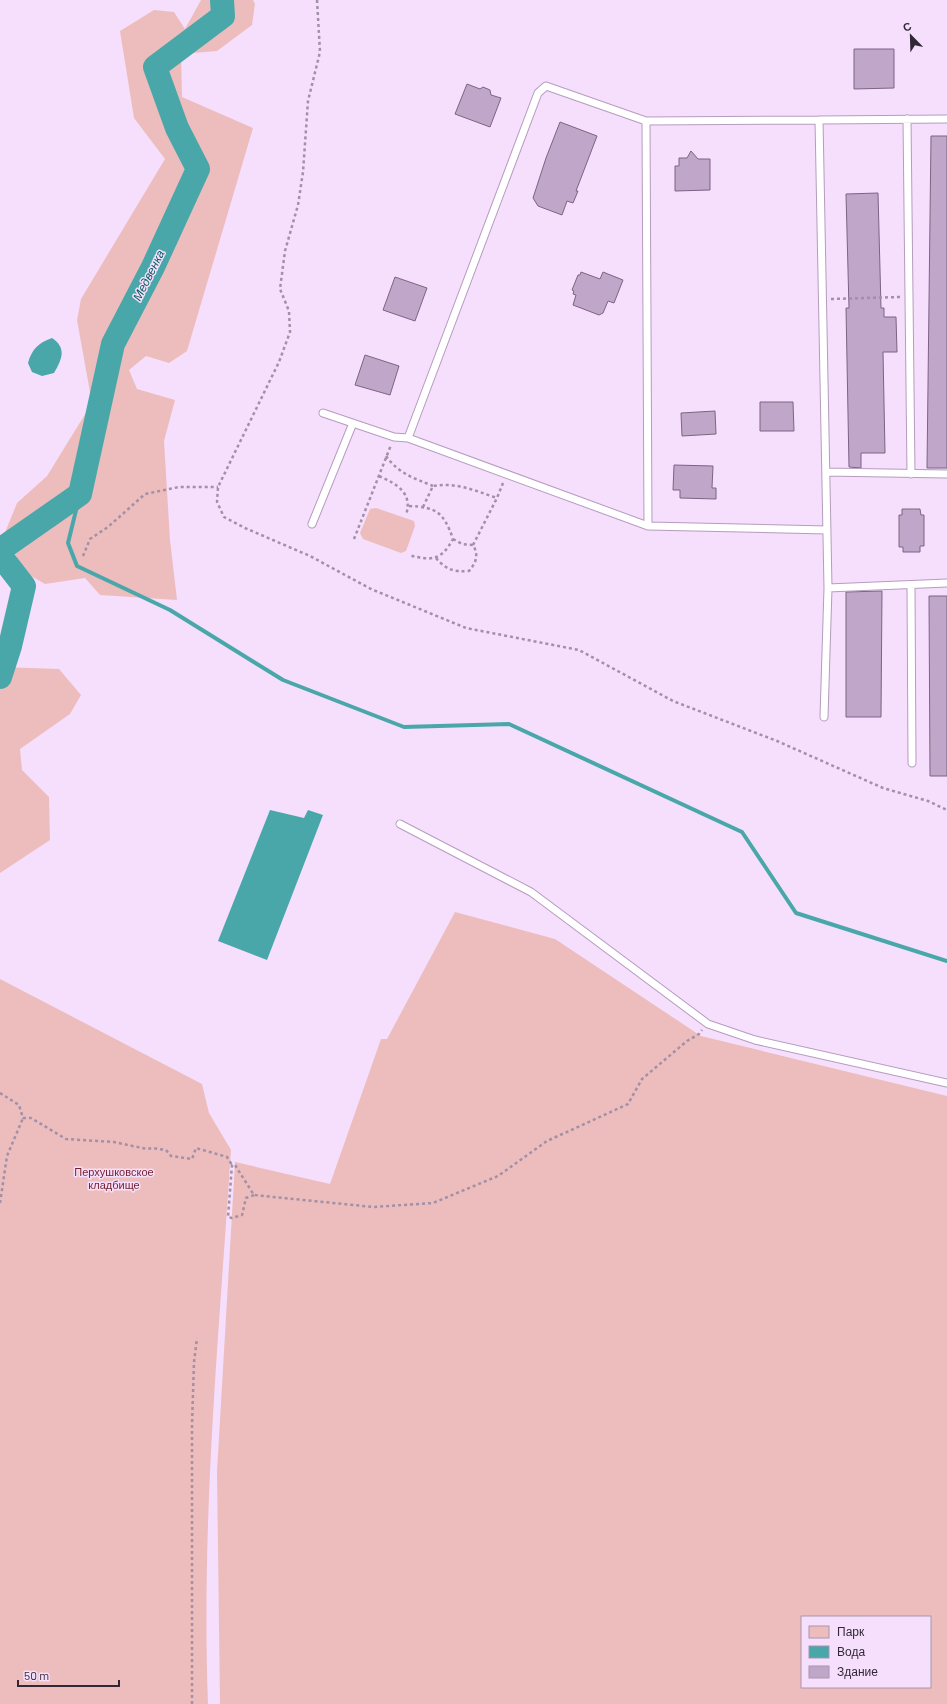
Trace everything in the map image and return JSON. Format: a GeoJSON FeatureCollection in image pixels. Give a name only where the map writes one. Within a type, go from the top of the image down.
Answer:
{"type":"FeatureCollection","features":[{"type":"Feature","properties":{"kind":"lane"},"geometry":{"type":"LineString","coordinates":[[408,438],[538,93],[546,86],[646,121],[947,119]]}},
{"type":"Feature","properties":{"kind":"lane"},"geometry":{"type":"LineString","coordinates":[[907,119],[912,474]]}},
{"type":"Feature","properties":{"kind":"lane"},"geometry":{"type":"LineString","coordinates":[[819,120],[828,588],[824,717]]}},
{"type":"Feature","properties":{"kind":"lane"},"geometry":{"type":"LineString","coordinates":[[646,121],[648,526]]}},
{"type":"Feature","properties":{"kind":"lane"},"geometry":{"type":"LineString","coordinates":[[324,413],[394,437],[408,438],[648,526],[827,530]]}},
{"type":"Feature","properties":{"kind":"lane"},"geometry":{"type":"LineString","coordinates":[[312,524],[353,423]]}},
{"type":"Feature","properties":{"kind":"lane"},"geometry":{"type":"LineString","coordinates":[[826,472],[947,474]]}},
{"type":"Feature","properties":{"kind":"lane"},"geometry":{"type":"LineString","coordinates":[[828,588],[947,583]]}},
{"type":"Feature","properties":{"kind":"lane"},"geometry":{"type":"LineString","coordinates":[[910,585],[912,763]]}},
{"type":"Feature","properties":{"kind":"lane"},"geometry":{"type":"LineString","coordinates":[[400,824],[531,892],[708,1024],[755,1040],[947,1083]]}},
{"type":"Feature","properties":{"kind":"path"},"geometry":{"type":"LineString","coordinates":[[822,299],[909,296]]}},
{"type":"Feature","properties":{"kind":"path"},"geometry":{"type":"LineString","coordinates":[[354,539],[394,437]]}},
{"type":"Feature","properties":{"kind":"path"},"geometry":{"type":"LineString","coordinates":[[386,456],[408,477],[433,486],[455,485],[470,488],[497,498]]}},
{"type":"Feature","properties":{"kind":"path"},"geometry":{"type":"LineString","coordinates":[[473,545],[497,498],[506,474]]}},
{"type":"Feature","properties":{"kind":"path"},"geometry":{"type":"LineString","coordinates":[[379,476],[394,482],[404,493],[409,506],[406,515]]}},
{"type":"Feature","properties":{"kind":"path"},"geometry":{"type":"LineString","coordinates":[[423,507],[433,486]]}},
{"type":"Feature","properties":{"kind":"path"},"geometry":{"type":"LineString","coordinates":[[83,556],[90,539],[108,527],[145,494],[179,487],[218,487]]}},
{"type":"Feature","properties":{"kind":"path"},"geometry":{"type":"LineString","coordinates":[[409,506],[429,508],[442,515],[453,539],[462,544],[473,545]]}},
{"type":"Feature","properties":{"kind":"path"},"geometry":{"type":"LineString","coordinates":[[409,555],[424,560],[436,558],[448,548],[453,539]]}},
{"type":"Feature","properties":{"kind":"path"},"geometry":{"type":"LineString","coordinates":[[436,558],[443,566],[454,572],[469,571],[476,562],[476,551],[473,545]]}},
{"type":"Feature","properties":{"kind":"path"},"geometry":{"type":"LineString","coordinates":[[621,673],[673,701],[777,740],[883,788],[928,801],[947,810]]}},
{"type":"Feature","properties":{"kind":"path"},"geometry":{"type":"LineString","coordinates":[[232,1165],[228,1217],[232,1218],[242,1215],[246,1198],[254,1195],[373,1207],[434,1203],[498,1176],[547,1141],[628,1104],[642,1080],[687,1041],[699,1034],[708,1024]]}},
{"type":"Feature","properties":{"kind":"path"},"geometry":{"type":"LineString","coordinates":[[0,1093],[19,1106],[23,1118],[7,1156],[0,1204]]}},
{"type":"Feature","properties":{"kind":"path"},"geometry":{"type":"LineString","coordinates":[[23,1118],[31,1118],[66,1139],[114,1142],[147,1149],[152,1148],[166,1150],[171,1156],[192,1159],[196,1148],[227,1157],[232,1165],[235,1166],[254,1195]]}},
{"type":"Feature","properties":{"kind":"path"},"geometry":{"type":"LineString","coordinates":[[192,1704],[192,1432],[194,1362],[197,1338]]}},
{"type":"Feature","properties":{"kind":"green space"},"geometry":{"type":"Polygon","coordinates":[[[201,0],[253,0],[255,4],[252,25],[217,51],[181,54],[182,97],[253,128],[187,351],[169,363],[146,356],[129,370],[137,389],[175,400],[164,441],[170,540],[177,600],[100,595],[85,578],[45,584],[26,573],[4,535],[17,503],[47,476],[92,403],[77,320],[81,299],[165,159],[134,118],[120,31],[154,10],[174,12],[185,29],[201,0]]]}},
{"type":"Feature","properties":{"kind":"green space"},"geometry":{"type":"Polygon","coordinates":[[[376,508],[414,521],[415,526],[406,551],[401,553],[363,539],[360,533],[370,509],[376,508]]]}},
{"type":"Feature","properties":{"kind":"green space"},"geometry":{"type":"Polygon","coordinates":[[[0,667],[59,669],[81,695],[70,714],[20,749],[22,770],[49,797],[50,840],[0,873],[0,667]]]}},
{"type":"Feature","properties":{"kind":"green space"},"geometry":{"type":"Polygon","coordinates":[[[455,912],[555,939],[701,1036],[947,1096],[947,1704],[220,1704],[217,1472],[235,1162],[330,1184],[381,1039],[387,1039],[455,912]]]}},
{"type":"Feature","properties":{"kind":"green space","name":"Перхушковское кладбище"},"geometry":{"type":"Polygon","coordinates":[[[0,979],[202,1084],[209,1113],[231,1150],[212,1427],[209,1496],[206,1635],[208,1704],[0,1704],[0,979]]]}},
{"type":"Feature","properties":{"kind":"water"},"geometry":{"type":"Polygon","coordinates":[[[52,338],[60,346],[62,354],[54,373],[42,376],[32,372],[28,363],[31,354],[39,344],[52,338]]]}},
{"type":"Feature","properties":{"kind":"water"},"geometry":{"type":"Polygon","coordinates":[[[270,810],[304,818],[308,810],[323,815],[267,960],[218,941],[270,810]]]}},
{"type":"Feature","properties":{"kind":"building"},"geometry":{"type":"Polygon","coordinates":[[[854,49],[894,49],[894,88],[854,89],[854,49]]]}},
{"type":"Feature","properties":{"kind":"building"},"geometry":{"type":"Polygon","coordinates":[[[467,84],[480,89],[483,87],[490,90],[491,95],[501,98],[490,127],[455,114],[467,84]]]}},
{"type":"Feature","properties":{"kind":"building"},"geometry":{"type":"Polygon","coordinates":[[[560,122],[597,136],[576,191],[578,191],[573,203],[567,201],[562,215],[538,206],[533,198],[560,122]]]}},
{"type":"Feature","properties":{"kind":"building"},"geometry":{"type":"Polygon","coordinates":[[[931,136],[947,136],[947,468],[927,468],[931,136]]]}},
{"type":"Feature","properties":{"kind":"building"},"geometry":{"type":"Polygon","coordinates":[[[691,151],[698,159],[710,159],[710,190],[675,191],[675,166],[679,166],[679,158],[687,158],[691,151]]]}},
{"type":"Feature","properties":{"kind":"building"},"geometry":{"type":"Polygon","coordinates":[[[878,193],[881,308],[884,308],[884,317],[896,317],[897,352],[883,352],[885,453],[861,453],[861,468],[849,467],[846,308],[849,308],[846,194],[878,193]]]}},
{"type":"Feature","properties":{"kind":"building"},"geometry":{"type":"Polygon","coordinates":[[[581,272],[600,279],[603,272],[623,280],[614,303],[608,301],[603,313],[599,315],[573,305],[576,295],[573,294],[574,291],[572,290],[578,275],[580,275],[581,272]]]}},
{"type":"Feature","properties":{"kind":"building"},"geometry":{"type":"Polygon","coordinates":[[[395,277],[427,288],[415,321],[383,310],[395,277]]]}},
{"type":"Feature","properties":{"kind":"building"},"geometry":{"type":"Polygon","coordinates":[[[365,355],[399,366],[390,395],[355,385],[365,355]]]}},
{"type":"Feature","properties":{"kind":"building"},"geometry":{"type":"Polygon","coordinates":[[[760,402],[793,402],[794,431],[760,431],[760,402]]]}},
{"type":"Feature","properties":{"kind":"building"},"geometry":{"type":"Polygon","coordinates":[[[715,411],[716,434],[682,436],[681,413],[715,411]]]}},
{"type":"Feature","properties":{"kind":"building"},"geometry":{"type":"Polygon","coordinates":[[[674,465],[713,466],[712,488],[716,488],[716,499],[680,498],[680,490],[673,490],[674,465]]]}},
{"type":"Feature","properties":{"kind":"building"},"geometry":{"type":"Polygon","coordinates":[[[902,509],[920,509],[921,515],[924,515],[924,546],[920,546],[920,552],[903,552],[903,547],[899,547],[899,515],[902,515],[902,509]]]}},
{"type":"Feature","properties":{"kind":"building"},"geometry":{"type":"Polygon","coordinates":[[[882,591],[881,717],[846,717],[846,592],[882,591]]]}},
{"type":"Feature","properties":{"kind":"building"},"geometry":{"type":"Polygon","coordinates":[[[929,596],[947,596],[947,776],[930,776],[929,596]]]}},
{"type":"Feature","properties":{"kind":"waterway","name":"Медвенка"},"geometry":{"type":"LineString","coordinates":[[0,550],[80,494],[113,344],[153,267],[198,169],[177,128],[155,67],[223,16],[222,0]]}},
{"type":"Feature","properties":{"kind":"waterway"},"geometry":{"type":"LineString","coordinates":[[80,494],[68,543],[77,566],[170,610],[283,680],[404,727],[509,724],[742,832],[796,913],[947,961]]}},
{"type":"Feature","properties":{"kind":"waterway","name":"Медвенка"},"geometry":{"type":"LineString","coordinates":[[0,555],[24,586],[10,646],[0,677]]}}]}
